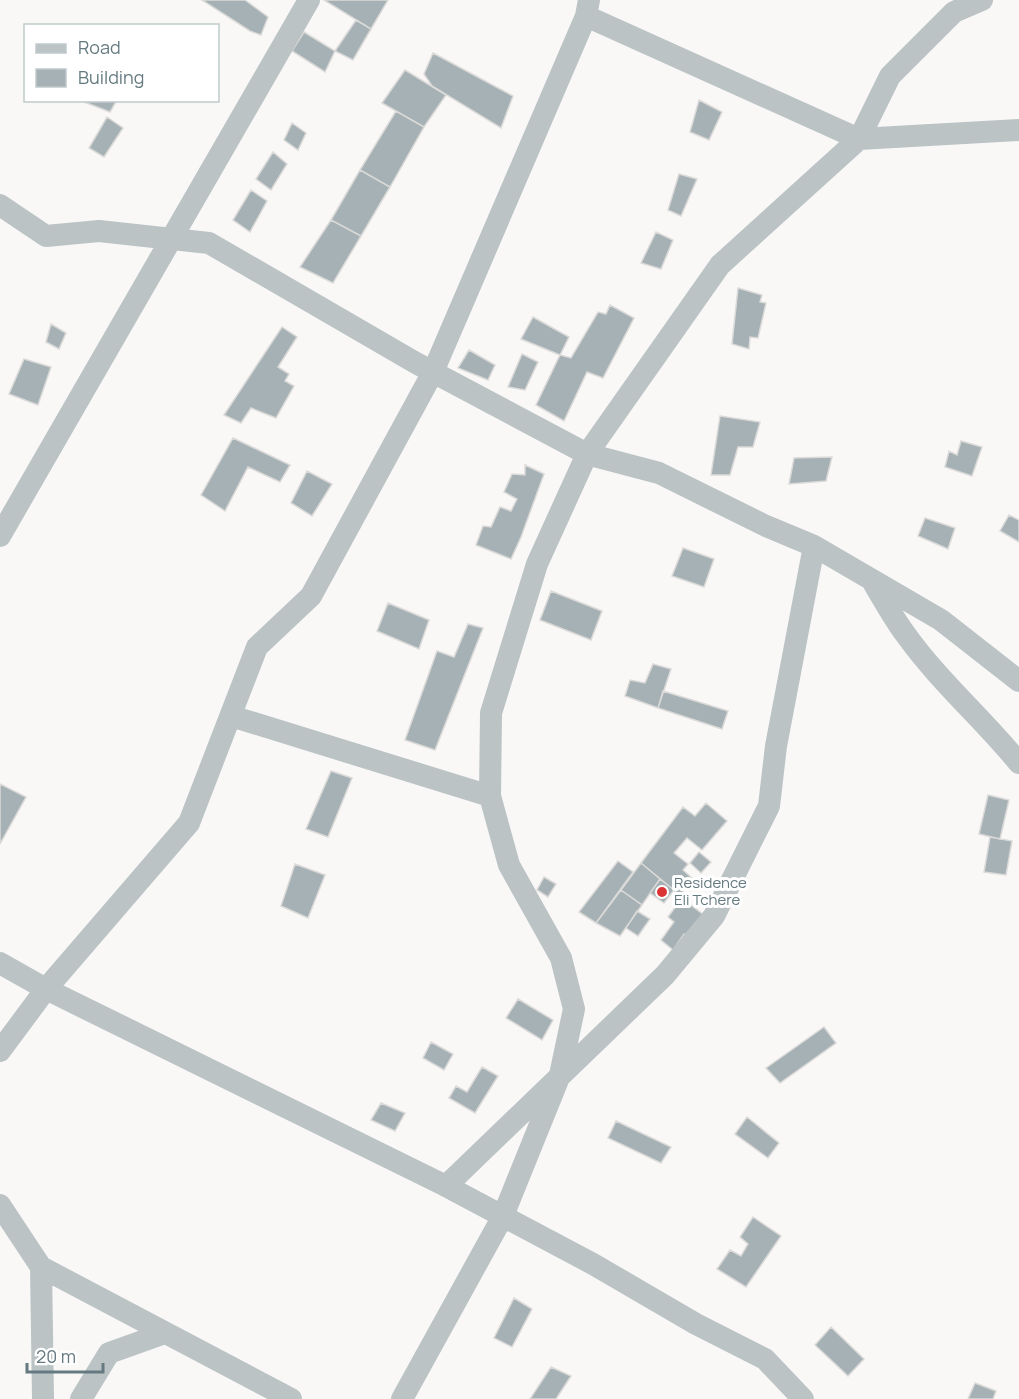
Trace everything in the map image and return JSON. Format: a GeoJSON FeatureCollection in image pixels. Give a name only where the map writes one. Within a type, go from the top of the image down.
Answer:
{"type":"FeatureCollection","features":[{"type":"Feature","properties":{"kind":"street"},"geometry":{"type":"LineString","coordinates":[[0,536],[309,0]]}},
{"type":"Feature","properties":{"kind":"street"},"geometry":{"type":"LineString","coordinates":[[402,1399],[503,1216],[560,1075],[574,1009],[561,958],[510,865],[490,796],[491,714],[537,564],[587,454],[720,265],[859,139],[890,76],[954,12],[982,0]]}},
{"type":"Feature","properties":{"kind":"street"},"geometry":{"type":"LineString","coordinates":[[0,1051],[46,989],[189,823],[257,647],[311,596],[433,372],[587,8],[859,139],[1019,130]]}},
{"type":"Feature","properties":{"kind":"street"},"geometry":{"type":"LineString","coordinates":[[0,205],[46,236],[99,231],[209,243],[433,372],[587,454],[659,473],[766,526],[814,546],[941,620],[1019,681]]}},
{"type":"Feature","properties":{"kind":"street"},"geometry":{"type":"LineString","coordinates":[[446,1186],[665,975],[714,916],[769,806],[776,746],[814,546]]}},
{"type":"Feature","properties":{"kind":"street"},"geometry":{"type":"LineString","coordinates":[[872,580],[905,635],[1019,763]]}},
{"type":"Feature","properties":{"kind":"street"},"geometry":{"type":"LineString","coordinates":[[231,716],[490,796]]}},
{"type":"Feature","properties":{"kind":"street"},"geometry":{"type":"LineString","coordinates":[[0,963],[46,989],[446,1186],[593,1264],[696,1323],[765,1359],[802,1399]]}},
{"type":"Feature","properties":{"kind":"street"},"geometry":{"type":"LineString","coordinates":[[0,1205],[41,1267],[291,1399]]}},
{"type":"Feature","properties":{"kind":"street"},"geometry":{"type":"LineString","coordinates":[[41,1267],[43,1399]]}},
{"type":"Feature","properties":{"kind":"street"},"geometry":{"type":"LineString","coordinates":[[81,1399],[109,1353],[165,1333]]}},
{"type":"Feature","properties":{"kind":"building"},"geometry":{"type":"Polygon","coordinates":[[[202,0],[245,0],[268,17],[261,35],[250,31],[202,0]]]}},
{"type":"Feature","properties":{"kind":"building"},"geometry":{"type":"Polygon","coordinates":[[[324,0],[388,0],[371,29],[324,0]]]}},
{"type":"Feature","properties":{"kind":"building"},"geometry":{"type":"Polygon","coordinates":[[[356,20],[371,29],[353,60],[335,51],[356,20]]]}},
{"type":"Feature","properties":{"kind":"building"},"geometry":{"type":"Polygon","coordinates":[[[304,32],[335,51],[325,72],[292,51],[304,32]]]}},
{"type":"Feature","properties":{"kind":"building"},"geometry":{"type":"Polygon","coordinates":[[[433,53],[513,96],[501,128],[432,86],[424,74],[433,53]]]}},
{"type":"Feature","properties":{"kind":"building"},"geometry":{"type":"Polygon","coordinates":[[[405,70],[446,95],[424,127],[382,103],[405,70]]]}},
{"type":"Feature","properties":{"kind":"building"},"geometry":{"type":"Polygon","coordinates":[[[699,100],[722,112],[709,140],[690,132],[699,100]]]}},
{"type":"Feature","properties":{"kind":"building"},"geometry":{"type":"Polygon","coordinates":[[[84,102],[116,102],[110,112],[84,102]]]}},
{"type":"Feature","properties":{"kind":"building"},"geometry":{"type":"Polygon","coordinates":[[[396,111],[424,127],[390,187],[360,170],[396,111]]]}},
{"type":"Feature","properties":{"kind":"building"},"geometry":{"type":"Polygon","coordinates":[[[107,117],[123,128],[104,157],[89,148],[107,117]]]}},
{"type":"Feature","properties":{"kind":"building"},"geometry":{"type":"Polygon","coordinates":[[[292,123],[306,133],[298,150],[284,140],[292,123]]]}},
{"type":"Feature","properties":{"kind":"building"},"geometry":{"type":"Polygon","coordinates":[[[273,152],[287,164],[271,190],[256,179],[273,152]]]}},
{"type":"Feature","properties":{"kind":"building"},"geometry":{"type":"Polygon","coordinates":[[[360,170],[390,187],[361,236],[331,220],[360,170]]]}},
{"type":"Feature","properties":{"kind":"building"},"geometry":{"type":"Polygon","coordinates":[[[679,174],[697,179],[681,216],[668,210],[679,174]]]}},
{"type":"Feature","properties":{"kind":"building"},"geometry":{"type":"Polygon","coordinates":[[[251,190],[267,201],[250,232],[233,220],[251,190]]]}},
{"type":"Feature","properties":{"kind":"building"},"geometry":{"type":"Polygon","coordinates":[[[331,220],[361,236],[333,283],[300,267],[331,220]]]}},
{"type":"Feature","properties":{"kind":"building"},"geometry":{"type":"Polygon","coordinates":[[[656,232],[673,240],[661,269],[641,263],[656,232]]]}},
{"type":"Feature","properties":{"kind":"building"},"geometry":{"type":"Polygon","coordinates":[[[738,288],[762,295],[760,302],[766,303],[758,338],[750,337],[749,349],[732,344],[738,288]]]}},
{"type":"Feature","properties":{"kind":"building"},"geometry":{"type":"Polygon","coordinates":[[[610,305],[634,318],[603,378],[587,372],[564,421],[536,405],[560,355],[571,358],[598,312],[606,314],[610,305]]]}},
{"type":"Feature","properties":{"kind":"building"},"geometry":{"type":"Polygon","coordinates":[[[533,317],[569,337],[560,355],[521,339],[533,317]]]}},
{"type":"Feature","properties":{"kind":"building"},"geometry":{"type":"Polygon","coordinates":[[[51,324],[66,333],[59,349],[46,342],[51,324]]]}},
{"type":"Feature","properties":{"kind":"building"},"geometry":{"type":"Polygon","coordinates":[[[282,327],[297,337],[278,367],[289,374],[285,381],[294,386],[276,418],[251,408],[241,423],[224,415],[282,327]]]}},
{"type":"Feature","properties":{"kind":"building"},"geometry":{"type":"Polygon","coordinates":[[[469,350],[495,365],[488,380],[458,368],[469,350]]]}},
{"type":"Feature","properties":{"kind":"building"},"geometry":{"type":"Polygon","coordinates":[[[522,354],[538,362],[525,390],[508,387],[522,354]]]}},
{"type":"Feature","properties":{"kind":"building"},"geometry":{"type":"Polygon","coordinates":[[[24,359],[51,367],[38,405],[9,394],[24,359]]]}},
{"type":"Feature","properties":{"kind":"building"},"geometry":{"type":"Polygon","coordinates":[[[720,416],[760,422],[753,447],[738,447],[730,475],[711,475],[720,416]]]}},
{"type":"Feature","properties":{"kind":"building"},"geometry":{"type":"Polygon","coordinates":[[[233,438],[290,465],[280,482],[248,467],[225,511],[201,495],[233,438]]]}},
{"type":"Feature","properties":{"kind":"building"},"geometry":{"type":"Polygon","coordinates":[[[961,441],[982,447],[972,476],[945,467],[949,451],[957,455],[961,441]]]}},
{"type":"Feature","properties":{"kind":"building"},"geometry":{"type":"Polygon","coordinates":[[[832,457],[826,481],[789,484],[794,458],[832,457]]]}},
{"type":"Feature","properties":{"kind":"building"},"geometry":{"type":"Polygon","coordinates":[[[525,465],[544,474],[511,559],[476,545],[483,526],[491,527],[500,507],[511,511],[517,499],[504,492],[512,474],[525,475],[525,465]]]}},
{"type":"Feature","properties":{"kind":"building"},"geometry":{"type":"Polygon","coordinates":[[[307,471],[332,484],[312,516],[291,503],[307,471]]]}},
{"type":"Feature","properties":{"kind":"building"},"geometry":{"type":"Polygon","coordinates":[[[1009,515],[1019,520],[1019,542],[1000,531],[1009,515]]]}},
{"type":"Feature","properties":{"kind":"building"},"geometry":{"type":"Polygon","coordinates":[[[925,518],[955,528],[948,549],[918,536],[925,518]]]}},
{"type":"Feature","properties":{"kind":"building"},"geometry":{"type":"Polygon","coordinates":[[[683,548],[714,559],[704,587],[672,576],[683,548]]]}},
{"type":"Feature","properties":{"kind":"building"},"geometry":{"type":"Polygon","coordinates":[[[551,591],[602,611],[591,640],[540,620],[551,591]]]}},
{"type":"Feature","properties":{"kind":"building"},"geometry":{"type":"Polygon","coordinates":[[[388,603],[429,620],[419,649],[377,631],[388,603]]]}},
{"type":"Feature","properties":{"kind":"building"},"geometry":{"type":"Polygon","coordinates":[[[468,624],[483,628],[435,750],[405,740],[437,651],[454,657],[468,624]]]}},
{"type":"Feature","properties":{"kind":"building"},"geometry":{"type":"Polygon","coordinates":[[[653,664],[671,669],[658,708],[625,696],[630,680],[645,683],[653,664]]]}},
{"type":"Feature","properties":{"kind":"building"},"geometry":{"type":"Polygon","coordinates":[[[663,691],[728,711],[722,729],[658,708],[663,691]]]}},
{"type":"Feature","properties":{"kind":"building"},"geometry":{"type":"Polygon","coordinates":[[[331,771],[352,778],[328,837],[306,829],[331,771]]]}},
{"type":"Feature","properties":{"kind":"building"},"geometry":{"type":"Polygon","coordinates":[[[0,784],[26,797],[0,844],[0,784]]]}},
{"type":"Feature","properties":{"kind":"building"},"geometry":{"type":"Polygon","coordinates":[[[988,795],[1009,800],[1000,839],[979,834],[988,795]]]}},
{"type":"Feature","properties":{"kind":"building"},"geometry":{"type":"Polygon","coordinates":[[[706,803],[727,821],[702,850],[687,838],[674,853],[688,864],[683,870],[693,879],[680,895],[641,863],[683,807],[695,816],[706,803]]]}},
{"type":"Feature","properties":{"kind":"building"},"geometry":{"type":"Polygon","coordinates":[[[990,837],[1012,841],[1006,875],[984,872],[990,837]]]}},
{"type":"Feature","properties":{"kind":"building"},"geometry":{"type":"Polygon","coordinates":[[[699,852],[711,862],[701,873],[690,863],[699,852]]]}},
{"type":"Feature","properties":{"kind":"building"},"geometry":{"type":"Polygon","coordinates":[[[618,861],[633,872],[596,923],[579,912],[618,861]]]}},
{"type":"Feature","properties":{"kind":"building"},"geometry":{"type":"Polygon","coordinates":[[[641,863],[660,879],[642,905],[621,890],[641,863]]]}},
{"type":"Feature","properties":{"kind":"building"},"geometry":{"type":"Polygon","coordinates":[[[295,864],[325,875],[308,918],[281,906],[295,864]]]}},
{"type":"Feature","properties":{"kind":"building"},"geometry":{"type":"Polygon","coordinates":[[[544,877],[556,884],[548,897],[537,890],[544,877]]]}},
{"type":"Feature","properties":{"kind":"building","name":"Residence Eli Tchere"},"geometry":{"type":"Polygon","coordinates":[[[660,879],[674,890],[664,903],[650,893],[660,879]]]}},
{"type":"Feature","properties":{"kind":"building"},"geometry":{"type":"Polygon","coordinates":[[[621,890],[642,905],[620,936],[596,923],[621,890]]]}},
{"type":"Feature","properties":{"kind":"building"},"geometry":{"type":"Polygon","coordinates":[[[682,898],[705,916],[690,938],[684,934],[673,950],[661,940],[674,922],[668,917],[682,898]]]}},
{"type":"Feature","properties":{"kind":"building"},"geometry":{"type":"Polygon","coordinates":[[[637,911],[650,919],[638,936],[626,928],[637,911]]]}},
{"type":"Feature","properties":{"kind":"building"},"geometry":{"type":"Polygon","coordinates":[[[518,999],[553,1020],[542,1040],[506,1018],[518,999]]]}},
{"type":"Feature","properties":{"kind":"building"},"geometry":{"type":"Polygon","coordinates":[[[824,1027],[836,1043],[780,1083],[766,1068],[824,1027]]]}},
{"type":"Feature","properties":{"kind":"building"},"geometry":{"type":"Polygon","coordinates":[[[431,1042],[453,1054],[444,1070],[423,1058],[431,1042]]]}},
{"type":"Feature","properties":{"kind":"building"},"geometry":{"type":"Polygon","coordinates":[[[482,1067],[498,1076],[475,1113],[449,1098],[456,1086],[467,1092],[482,1067]]]}},
{"type":"Feature","properties":{"kind":"building"},"geometry":{"type":"Polygon","coordinates":[[[381,1103],[405,1113],[395,1131],[371,1120],[381,1103]]]}},
{"type":"Feature","properties":{"kind":"building"},"geometry":{"type":"Polygon","coordinates":[[[747,1117],[779,1143],[768,1158],[735,1134],[747,1117]]]}},
{"type":"Feature","properties":{"kind":"building"},"geometry":{"type":"Polygon","coordinates":[[[616,1121],[671,1147],[661,1163],[608,1138],[616,1121]]]}},
{"type":"Feature","properties":{"kind":"building"},"geometry":{"type":"Polygon","coordinates":[[[753,1217],[781,1236],[746,1287],[717,1269],[730,1250],[741,1256],[748,1244],[740,1237],[753,1217]]]}},
{"type":"Feature","properties":{"kind":"building"},"geometry":{"type":"Polygon","coordinates":[[[514,1298],[532,1309],[512,1347],[494,1338],[514,1298]]]}},
{"type":"Feature","properties":{"kind":"building"},"geometry":{"type":"Polygon","coordinates":[[[831,1327],[864,1359],[848,1376],[815,1345],[831,1327]]]}},
{"type":"Feature","properties":{"kind":"building"},"geometry":{"type":"Polygon","coordinates":[[[551,1367],[571,1376],[556,1399],[530,1399],[551,1367]]]}},
{"type":"Feature","properties":{"kind":"building"},"geometry":{"type":"Polygon","coordinates":[[[975,1383],[996,1391],[993,1399],[968,1399],[975,1383]]]}},
{"type":"Feature","properties":{"kind":"place","name":"Residence Eli Tchere"},"geometry":{"type":"Point","coordinates":[662,892]}}]}
